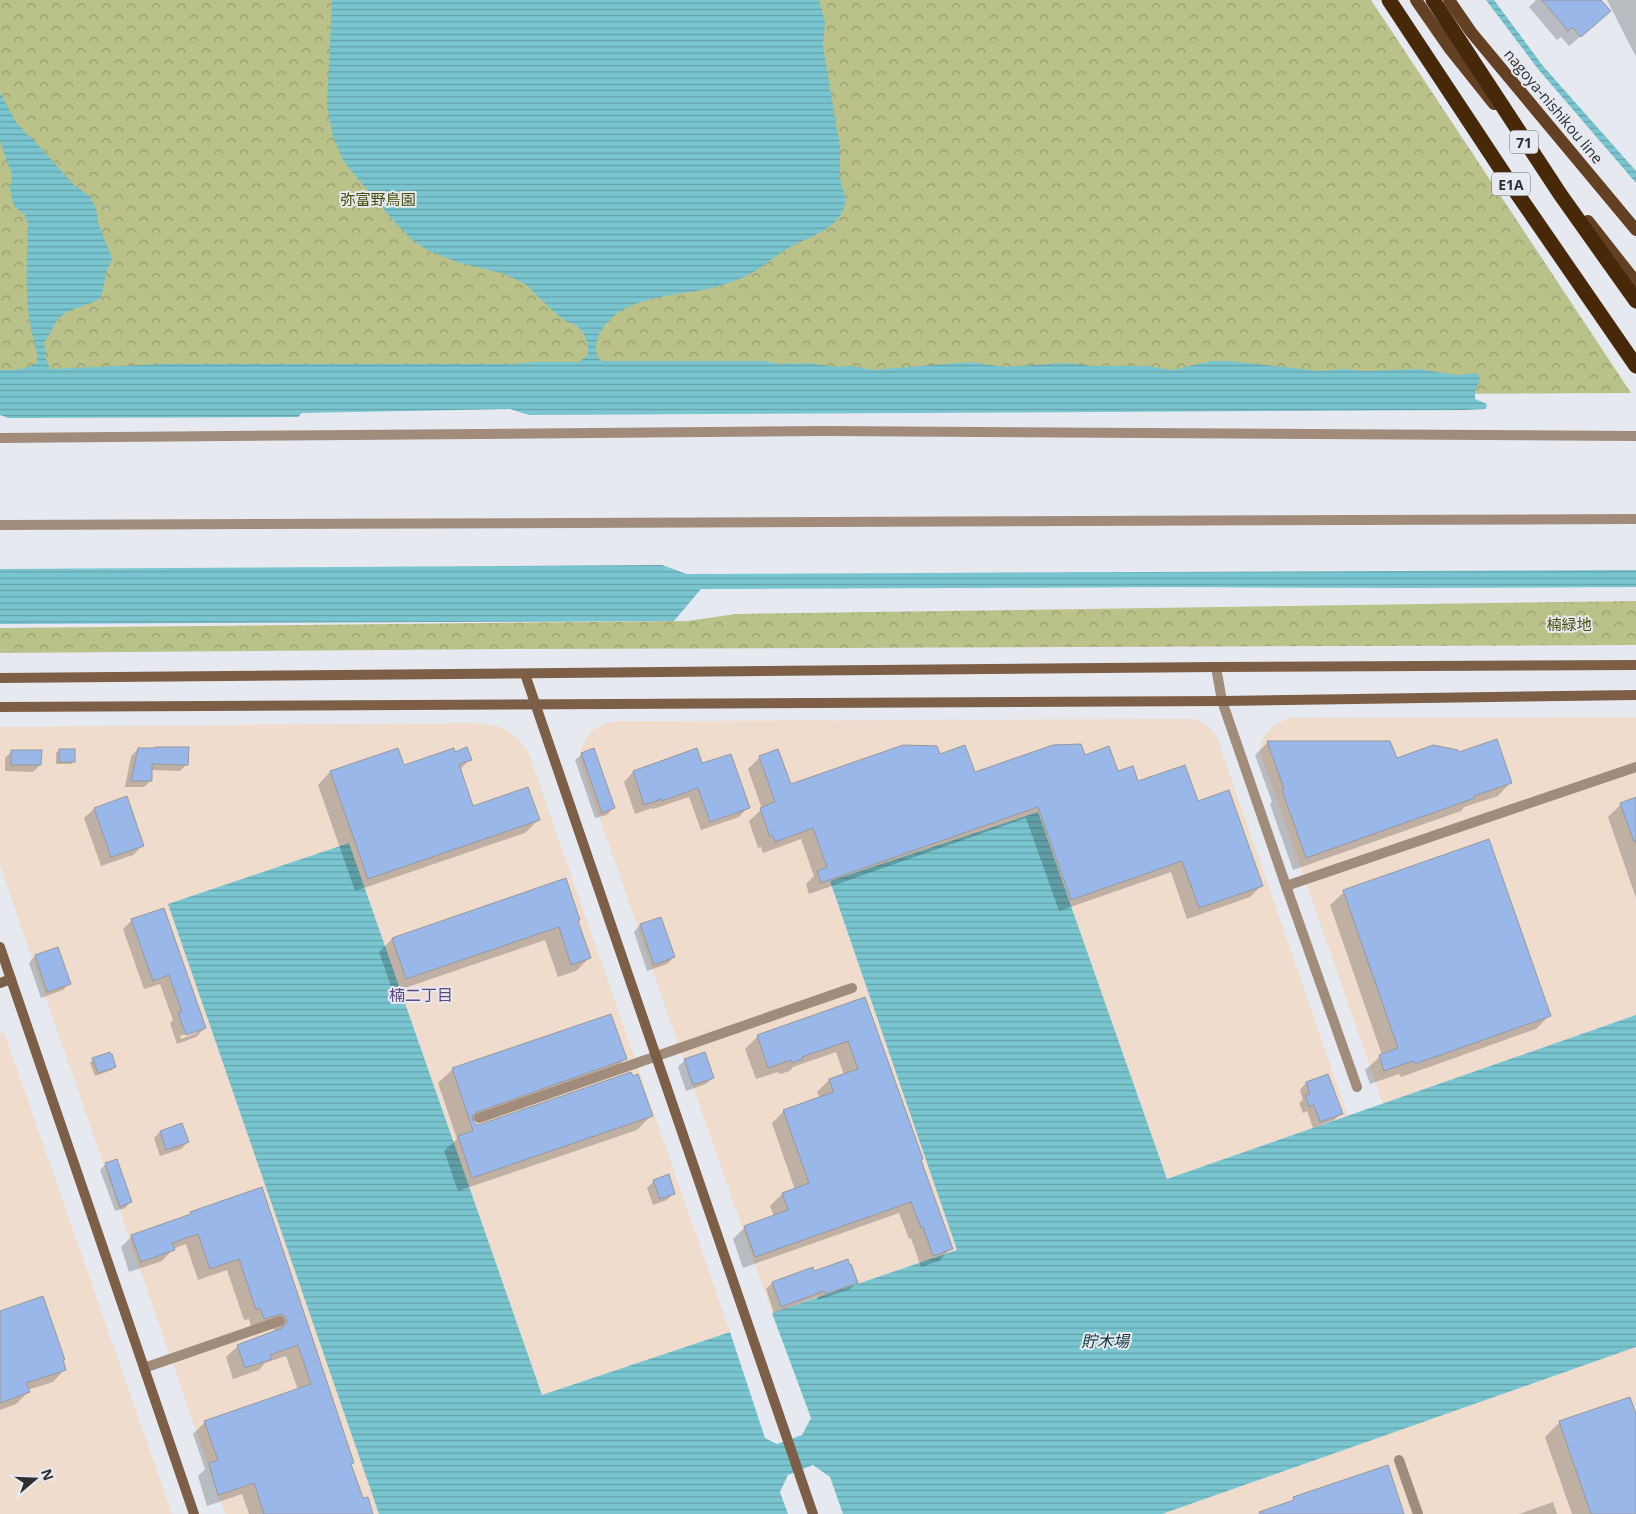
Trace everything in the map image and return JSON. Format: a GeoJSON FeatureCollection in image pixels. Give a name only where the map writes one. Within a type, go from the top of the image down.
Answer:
{"type":"FeatureCollection","features":[{"type":"Feature","properties":{"kind":"highway","name":"E1A"},"geometry":{"type":"LineString","coordinates":[[1389,0],[1514,189],[1636,366]]}},
{"type":"Feature","properties":{"kind":"highway","name":"E1A"},"geometry":{"type":"LineString","coordinates":[[1433,0],[1560,194],[1636,301]]}},
{"type":"Feature","properties":{"kind":"main road","name":"71"},"geometry":{"type":"LineString","coordinates":[[1416,0],[1450,49],[1636,282]]}},
{"type":"Feature","properties":{"kind":"main road","name":"nagoya-nishikou line"},"geometry":{"type":"LineString","coordinates":[[1449,0],[1471,32],[1636,230]]}},
{"type":"Feature","properties":{"kind":"street"},"geometry":{"type":"LineString","coordinates":[[0,438],[816,431],[1636,436]]}},
{"type":"Feature","properties":{"kind":"street"},"geometry":{"type":"LineString","coordinates":[[0,525],[1636,520]]}},
{"type":"Feature","properties":{"kind":"street"},"geometry":{"type":"LineString","coordinates":[[0,678],[1636,665]]}},
{"type":"Feature","properties":{"kind":"street"},"geometry":{"type":"LineString","coordinates":[[1216,667],[1222,701],[1357,1087]]}},
{"type":"Feature","properties":{"kind":"street"},"geometry":{"type":"LineString","coordinates":[[525,674],[813,1514]]}},
{"type":"Feature","properties":{"kind":"street"},"geometry":{"type":"LineString","coordinates":[[0,707],[536,706],[1222,701],[1636,695]]}},
{"type":"Feature","properties":{"kind":"street"},"geometry":{"type":"LineString","coordinates":[[1286,886],[1636,767]]}},
{"type":"Feature","properties":{"kind":"street"},"geometry":{"type":"LineString","coordinates":[[0,947],[2,962],[11,979],[194,1514]]}},
{"type":"Feature","properties":{"kind":"street"},"geometry":{"type":"LineString","coordinates":[[0,983],[11,979]]}},
{"type":"Feature","properties":{"kind":"street"},"geometry":{"type":"LineString","coordinates":[[479,1118],[852,988]]}},
{"type":"Feature","properties":{"kind":"street"},"geometry":{"type":"LineString","coordinates":[[144,1368],[280,1321]]}},
{"type":"Feature","properties":{"kind":"street"},"geometry":{"type":"LineString","coordinates":[[1399,1460],[1418,1514]]}},
{"type":"Feature","properties":{"kind":"shaded area"},"geometry":{"type":"Polygon","coordinates":[[[1636,717],[1636,1015],[1383,1104],[1260,751],[1261,742],[1265,735],[1274,725],[1289,718],[1636,717]]]}},
{"type":"Feature","properties":{"kind":"shaded area"},"geometry":{"type":"Polygon","coordinates":[[[1194,719],[1203,722],[1217,737],[1348,1116],[1167,1179],[1038,812],[830,881],[957,1250],[772,1313],[581,765],[580,754],[582,746],[591,731],[604,724],[616,721],[1194,719]]]}},
{"type":"Feature","properties":{"kind":"shaded area"},"geometry":{"type":"Polygon","coordinates":[[[475,723],[500,727],[516,737],[528,751],[730,1332],[542,1395],[349,843],[169,904],[379,1514],[225,1514],[0,866],[0,727],[475,723]]]}},
{"type":"Feature","properties":{"kind":"shaded area"},"geometry":{"type":"Polygon","coordinates":[[[4,1032],[172,1514],[0,1514],[0,1034],[4,1032]]]}},
{"type":"Feature","properties":{"kind":"shaded area"},"geometry":{"type":"Polygon","coordinates":[[[1636,1347],[1636,1514],[1162,1514],[1636,1347]]]}},
{"type":"Feature","properties":{"kind":"green space","name":"弥富野鳥園"},"geometry":{"type":"Polygon","coordinates":[[[0,0],[1371,0],[1631,393],[0,400],[0,0]]]}},
{"type":"Feature","properties":{"kind":"green space","name":"楠緑地"},"geometry":{"type":"Polygon","coordinates":[[[1636,601],[1636,645],[0,653],[0,628],[687,621],[736,614],[1636,601]]]}},
{"type":"Feature","properties":{"kind":"water"},"geometry":{"type":"Polygon","coordinates":[[[332,0],[819,0],[825,22],[823,46],[839,143],[840,179],[845,199],[843,211],[839,218],[825,230],[786,250],[744,277],[708,289],[645,301],[630,306],[616,314],[606,324],[597,341],[596,354],[602,361],[765,361],[779,364],[807,363],[837,367],[852,366],[872,370],[971,362],[1004,367],[1066,363],[1092,366],[1146,366],[1172,370],[1211,361],[1228,361],[1319,371],[1417,369],[1458,375],[1477,373],[1480,379],[1475,391],[1475,399],[1487,404],[1486,409],[529,415],[510,409],[302,413],[298,417],[8,418],[0,415],[0,370],[28,367],[37,363],[37,357],[28,306],[28,224],[25,215],[14,206],[12,199],[10,189],[12,175],[0,141],[0,93],[17,124],[73,184],[89,196],[96,208],[98,223],[112,258],[101,298],[61,316],[44,342],[46,359],[50,369],[166,364],[513,364],[579,362],[588,355],[588,345],[583,332],[576,325],[565,321],[525,284],[505,274],[457,262],[429,251],[412,240],[344,162],[333,137],[327,106],[332,0]]]}},
{"type":"Feature","properties":{"kind":"water"},"geometry":{"type":"Polygon","coordinates":[[[1486,0],[1494,0],[1543,66],[1636,171],[1636,183],[1538,69],[1486,0]]]}},
{"type":"Feature","properties":{"kind":"water"},"geometry":{"type":"Polygon","coordinates":[[[662,565],[687,574],[1636,570],[1636,587],[701,589],[674,621],[0,624],[0,569],[662,565]]]}},
{"type":"Feature","properties":{"kind":"water","name":"貯木場"},"geometry":{"type":"Polygon","coordinates":[[[1038,812],[1167,1179],[1636,1015],[1636,1347],[1162,1514],[843,1514],[830,1477],[813,1465],[788,1475],[780,1492],[788,1514],[379,1514],[168,904],[349,843],[542,1395],[730,1332],[765,1438],[777,1444],[802,1435],[811,1418],[772,1313],[957,1250],[830,881],[1038,812]]]}},
{"type":"Feature","properties":{"kind":"building"},"geometry":{"type":"Polygon","coordinates":[[[1542,0],[1601,0],[1611,11],[1581,37],[1572,27],[1568,31],[1542,0]]]}},
{"type":"Feature","properties":{"kind":"building"},"geometry":{"type":"Polygon","coordinates":[[[1497,739],[1512,783],[1306,858],[1267,741],[1390,741],[1397,758],[1433,745],[1458,750],[1459,752],[1497,739]]]}},
{"type":"Feature","properties":{"kind":"building"},"geometry":{"type":"Polygon","coordinates":[[[1081,744],[1085,755],[1109,746],[1118,771],[1133,766],[1138,781],[1185,765],[1198,801],[1229,790],[1263,886],[1199,908],[1182,861],[1071,900],[1038,807],[821,883],[817,871],[827,867],[813,828],[775,842],[773,836],[770,837],[760,808],[775,802],[759,756],[778,749],[791,784],[903,745],[937,746],[940,754],[965,745],[975,772],[1053,745],[1081,744]]]}},
{"type":"Feature","properties":{"kind":"building"},"geometry":{"type":"Polygon","coordinates":[[[189,747],[188,765],[152,764],[152,781],[131,781],[138,748],[189,747]]]}},
{"type":"Feature","properties":{"kind":"building"},"geometry":{"type":"Polygon","coordinates":[[[467,747],[472,760],[459,764],[473,806],[528,787],[540,820],[368,879],[330,771],[398,748],[404,765],[454,748],[455,752],[467,747]]]}},
{"type":"Feature","properties":{"kind":"building"},"geometry":{"type":"Polygon","coordinates":[[[594,748],[615,808],[602,813],[581,753],[594,748]]]}},
{"type":"Feature","properties":{"kind":"building"},"geometry":{"type":"Polygon","coordinates":[[[697,748],[702,763],[731,754],[750,808],[710,822],[698,788],[662,801],[662,799],[644,805],[633,771],[697,748]]]}},
{"type":"Feature","properties":{"kind":"building"},"geometry":{"type":"Polygon","coordinates":[[[59,749],[75,749],[75,762],[59,762],[59,749]]]}},
{"type":"Feature","properties":{"kind":"building"},"geometry":{"type":"Polygon","coordinates":[[[11,750],[42,750],[41,765],[11,765],[11,750]]]}},
{"type":"Feature","properties":{"kind":"building"},"geometry":{"type":"Polygon","coordinates":[[[127,796],[144,846],[111,857],[94,808],[127,796]]]}},
{"type":"Feature","properties":{"kind":"building"},"geometry":{"type":"Polygon","coordinates":[[[1636,797],[1636,842],[1634,842],[1620,803],[1636,797]]]}},
{"type":"Feature","properties":{"kind":"building"},"geometry":{"type":"Polygon","coordinates":[[[1489,839],[1551,1016],[1415,1064],[1413,1061],[1384,1071],[1379,1055],[1398,1048],[1343,890],[1489,839]]]}},
{"type":"Feature","properties":{"kind":"building"},"geometry":{"type":"Polygon","coordinates":[[[566,878],[591,958],[571,965],[559,927],[406,979],[392,938],[566,878]]]}},
{"type":"Feature","properties":{"kind":"building"},"geometry":{"type":"Polygon","coordinates":[[[164,908],[206,1028],[186,1035],[178,1013],[182,1012],[169,975],[153,981],[131,919],[164,908]]]}},
{"type":"Feature","properties":{"kind":"building"},"geometry":{"type":"Polygon","coordinates":[[[661,917],[675,957],[654,965],[640,924],[661,917]]]}},
{"type":"Feature","properties":{"kind":"building"},"geometry":{"type":"Polygon","coordinates":[[[58,947],[71,984],[47,992],[35,955],[58,947]]]}},
{"type":"Feature","properties":{"kind":"building"},"geometry":{"type":"Polygon","coordinates":[[[865,997],[953,1249],[933,1256],[923,1227],[921,1228],[911,1202],[755,1257],[744,1226],[788,1210],[782,1193],[809,1183],[783,1110],[833,1092],[829,1079],[858,1069],[848,1041],[802,1057],[803,1059],[792,1063],[791,1060],[768,1068],[757,1035],[865,997]]]}},
{"type":"Feature","properties":{"kind":"building"},"geometry":{"type":"Polygon","coordinates":[[[611,1014],[627,1059],[477,1112],[472,1116],[473,1121],[477,1125],[481,1124],[631,1072],[633,1076],[638,1074],[653,1116],[472,1178],[458,1136],[473,1131],[452,1068],[611,1014]]]}},
{"type":"Feature","properties":{"kind":"building"},"geometry":{"type":"Polygon","coordinates":[[[110,1052],[116,1067],[98,1073],[92,1058],[110,1052]]]}},
{"type":"Feature","properties":{"kind":"building"},"geometry":{"type":"Polygon","coordinates":[[[705,1052],[714,1078],[693,1085],[684,1059],[705,1052]]]}},
{"type":"Feature","properties":{"kind":"building"},"geometry":{"type":"Polygon","coordinates":[[[1328,1074],[1343,1114],[1320,1122],[1314,1105],[1309,1107],[1305,1095],[1310,1094],[1306,1082],[1328,1074]]]}},
{"type":"Feature","properties":{"kind":"building"},"geometry":{"type":"Polygon","coordinates":[[[182,1123],[189,1142],[166,1150],[160,1131],[182,1123]]]}},
{"type":"Feature","properties":{"kind":"building"},"geometry":{"type":"Polygon","coordinates":[[[117,1159],[132,1202],[120,1207],[105,1163],[117,1159]]]}},
{"type":"Feature","properties":{"kind":"building"},"geometry":{"type":"Polygon","coordinates":[[[669,1174],[675,1194],[660,1199],[653,1180],[669,1174]]]}},
{"type":"Feature","properties":{"kind":"building"},"geometry":{"type":"Polygon","coordinates":[[[262,1187],[354,1463],[351,1464],[363,1498],[368,1497],[373,1514],[264,1514],[254,1483],[218,1495],[209,1463],[218,1460],[204,1421],[311,1384],[298,1345],[270,1355],[272,1359],[245,1368],[237,1345],[282,1328],[287,1322],[285,1316],[281,1314],[264,1319],[260,1308],[256,1310],[239,1259],[210,1269],[198,1234],[172,1243],[175,1250],[141,1262],[131,1235],[262,1187]]]}},
{"type":"Feature","properties":{"kind":"building"},"geometry":{"type":"Polygon","coordinates":[[[848,1259],[858,1283],[825,1294],[824,1291],[781,1307],[772,1282],[813,1267],[814,1271],[848,1259]]]}},
{"type":"Feature","properties":{"kind":"building"},"geometry":{"type":"Polygon","coordinates":[[[43,1296],[65,1360],[63,1360],[66,1370],[26,1383],[30,1392],[0,1403],[0,1311],[43,1296]]]}},
{"type":"Feature","properties":{"kind":"building"},"geometry":{"type":"Polygon","coordinates":[[[1630,1397],[1636,1414],[1636,1514],[1591,1514],[1559,1421],[1630,1397]]]}},
{"type":"Feature","properties":{"kind":"building"},"geometry":{"type":"Polygon","coordinates":[[[1388,1465],[1404,1514],[1260,1514],[1259,1512],[1294,1500],[1293,1497],[1388,1465]]]}},
{"type":"Feature","properties":{"kind":"district","name":"楠二丁目"},"geometry":{"type":"Point","coordinates":[421,995]}}]}
